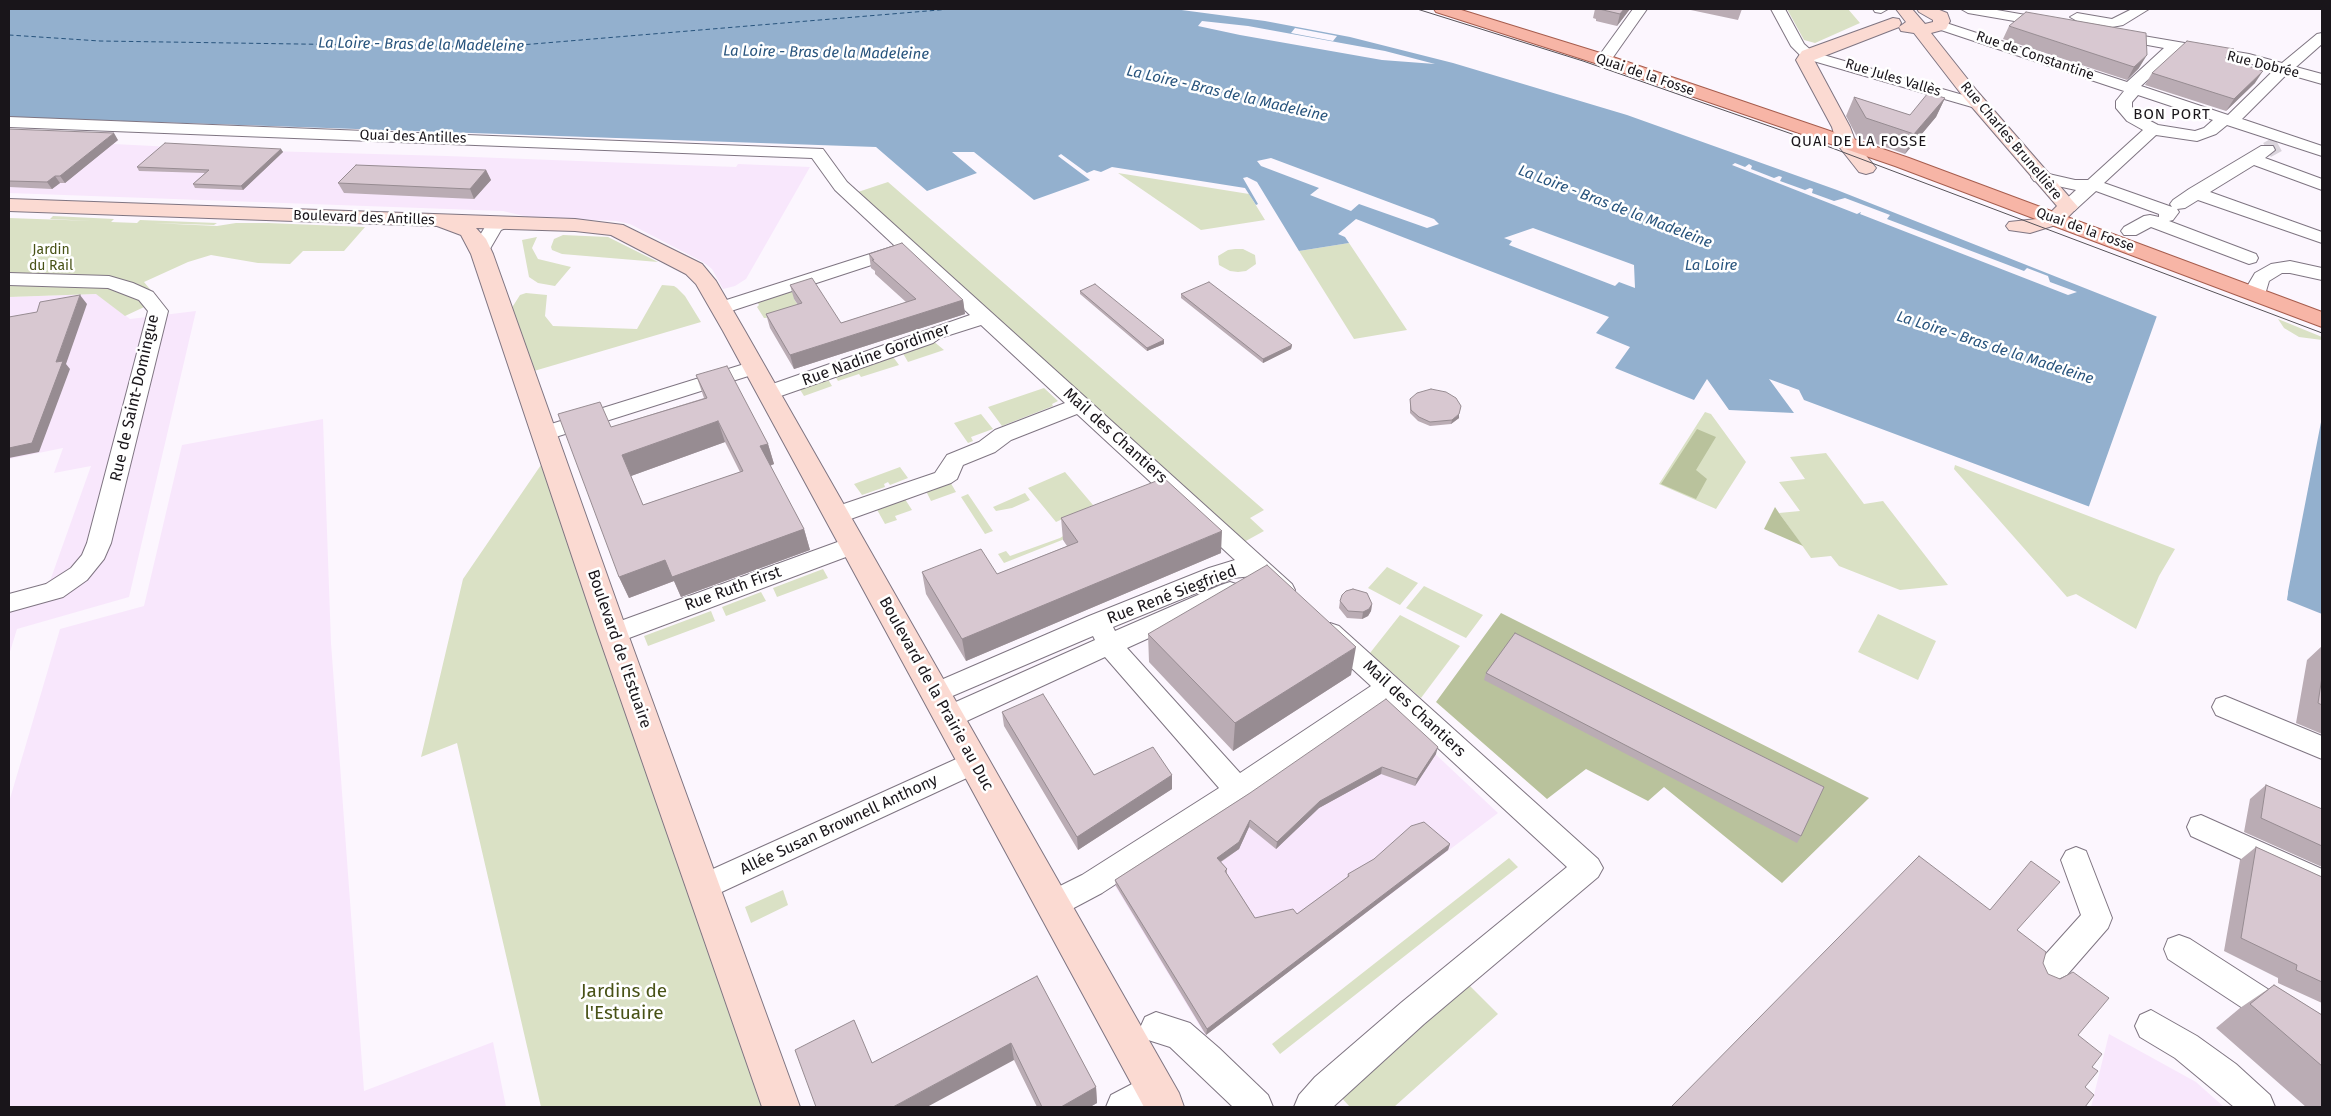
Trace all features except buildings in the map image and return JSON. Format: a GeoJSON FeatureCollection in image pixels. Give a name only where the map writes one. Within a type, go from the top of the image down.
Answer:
{"type":"FeatureCollection","features":[{"type":"Feature","properties":{"kind":"main road","name":"Quai de la Fosse"},"geometry":{"type":"LineString","coordinates":[[1442,9],[1604,60],[1846,144],[2061,213],[2322,320]]}},
{"type":"Feature","properties":{"kind":"main road"},"geometry":{"type":"LineString","coordinates":[[1881,9],[1882,16],[1893,23],[1921,29],[1940,25],[1942,22],[1940,17],[1926,9]]}},
{"type":"Feature","properties":{"kind":"main road","name":"Rue Charles Brunellière"},"geometry":{"type":"LineString","coordinates":[[1904,9],[1978,104],[2040,177],[2061,213],[2039,225],[2016,226]]}},
{"type":"Feature","properties":{"kind":"main road"},"geometry":{"type":"LineString","coordinates":[[1866,168],[1846,144],[1845,135],[1805,60],[1808,55],[1893,23]]}},
{"type":"Feature","properties":{"kind":"main road","name":"Boulevard des Antilles"},"geometry":{"type":"LineString","coordinates":[[9,205],[575,225],[616,229],[694,269],[705,281]]}},
{"type":"Feature","properties":{"kind":"main road","name":"Boulevard de l'Estuaire"},"geometry":{"type":"LineString","coordinates":[[430,220],[453,224],[468,231],[475,239],[480,250],[613,634],[781,1107]]}},
{"type":"Feature","properties":{"kind":"main road","name":"Boulevard de la Prairie au Duc"},"geometry":{"type":"LineString","coordinates":[[705,281],[854,545],[1160,1098]]}},
{"type":"Feature","properties":{"kind":"street"},"geometry":{"type":"LineString","coordinates":[[1604,60],[1640,9]]}},
{"type":"Feature","properties":{"kind":"street"},"geometry":{"type":"LineString","coordinates":[[1778,9],[1798,46],[1808,55]]}},
{"type":"Feature","properties":{"kind":"street","name":"Rue Dobrée"},"geometry":{"type":"LineString","coordinates":[[1968,9],[2249,59],[2322,80]]}},
{"type":"Feature","properties":{"kind":"street"},"geometry":{"type":"LineString","coordinates":[[2077,17],[2112,23],[2118,22],[2142,9]]}},
{"type":"Feature","properties":{"kind":"street","name":"Rue de Constantine"},"geometry":{"type":"LineString","coordinates":[[1940,25],[2228,120],[2270,148]]}},
{"type":"Feature","properties":{"kind":"street"},"geometry":{"type":"LineString","coordinates":[[2176,46],[2132,88],[2124,101],[2124,108],[2133,118],[2153,129],[2180,135],[2196,136],[2210,131],[2228,120],[2322,37]]}},
{"type":"Feature","properties":{"kind":"street","name":"Rue Jules Vallès"},"geometry":{"type":"LineString","coordinates":[[1808,55],[1978,104]]}},
{"type":"Feature","properties":{"kind":"street","name":"Quai des Antilles"},"geometry":{"type":"LineString","coordinates":[[9,122],[817,153]]}},
{"type":"Feature","properties":{"kind":"street"},"geometry":{"type":"LineString","coordinates":[[2061,213],[2099,186],[2153,129]]}},
{"type":"Feature","properties":{"kind":"street"},"geometry":{"type":"LineString","coordinates":[[2270,148],[2322,185]]}},
{"type":"Feature","properties":{"kind":"street"},"geometry":{"type":"LineString","coordinates":[[2130,231],[2150,220],[2170,213],[2194,193],[2270,148],[2322,151]]}},
{"type":"Feature","properties":{"kind":"street","name":"Mail des Chantiers"},"geometry":{"type":"LineString","coordinates":[[817,153],[841,186],[1080,404],[1246,572],[1307,612],[1588,868],[1413,1013],[1326,1089],[1311,1107]]}},
{"type":"Feature","properties":{"kind":"street"},"geometry":{"type":"LineString","coordinates":[[2040,177],[2075,185],[2099,186],[2170,213],[2250,262]]}},
{"type":"Feature","properties":{"kind":"street"},"geometry":{"type":"LineString","coordinates":[[2194,193],[2322,238]]}},
{"type":"Feature","properties":{"kind":"street"},"geometry":{"type":"LineString","coordinates":[[480,250],[494,226],[502,223]]}},
{"type":"Feature","properties":{"kind":"street"},"geometry":{"type":"LineString","coordinates":[[721,308],[909,248]]}},
{"type":"Feature","properties":{"kind":"street"},"geometry":{"type":"LineString","coordinates":[[2257,294],[2257,285],[2262,277],[2278,268],[2290,267],[2322,274]]}},
{"type":"Feature","properties":{"kind":"street","name":"Rue de Saint-Domingue"},"geometry":{"type":"LineString","coordinates":[[9,279],[109,282],[146,296],[158,311],[99,543],[92,560],[79,574],[54,591],[9,603]]}},
{"type":"Feature","properties":{"kind":"street"},"geometry":{"type":"LineString","coordinates":[[51,295],[68,281]]}},
{"type":"Feature","properties":{"kind":"street","name":"Rue Nadine Gordimer"},"geometry":{"type":"LineString","coordinates":[[768,393],[926,339],[933,334],[984,317]]}},
{"type":"Feature","properties":{"kind":"street"},"geometry":{"type":"LineString","coordinates":[[544,434],[754,368]]}},
{"type":"Feature","properties":{"kind":"street"},"geometry":{"type":"LineString","coordinates":[[837,515],[943,478],[949,474],[950,465],[955,460],[986,447],[1003,435],[1080,404]]}},
{"type":"Feature","properties":{"kind":"street","name":"Rue Ruth First"},"geometry":{"type":"LineString","coordinates":[[613,634],[854,545]]}},
{"type":"Feature","properties":{"kind":"street","name":"Rue René Siegfried"},"geometry":{"type":"LineString","coordinates":[[942,705],[1246,572]]}},
{"type":"Feature","properties":{"kind":"street"},"geometry":{"type":"LineString","coordinates":[[1104,633],[1119,656],[1238,790]]}},
{"type":"Feature","properties":{"kind":"street"},"geometry":{"type":"LineString","coordinates":[[1053,905],[1092,884],[1238,790],[1390,687]]}},
{"type":"Feature","properties":{"kind":"street"},"geometry":{"type":"LineString","coordinates":[[2225,707],[2322,748]]}},
{"type":"Feature","properties":{"kind":"street","name":"Allée Susan Brownell Anthony"},"geometry":{"type":"LineString","coordinates":[[703,887],[974,762]]}},
{"type":"Feature","properties":{"kind":"street"},"geometry":{"type":"LineString","coordinates":[[2201,827],[2322,883]]}},
{"type":"Feature","properties":{"kind":"street"},"geometry":{"type":"LineString","coordinates":[[2056,965],[2097,918],[2076,860]]}},
{"type":"Feature","properties":{"kind":"street"},"geometry":{"type":"LineString","coordinates":[[2179,949],[2322,1042]]}},
{"type":"Feature","properties":{"kind":"street"},"geometry":{"type":"LineString","coordinates":[[2151,1026],[2186,1047],[2224,1076],[2258,1107]]}},
{"type":"Feature","properties":{"kind":"street"},"geometry":{"type":"LineString","coordinates":[[1156,1028],[1179,1034],[1208,1059],[1256,1107]]}},
{"type":"Feature","properties":{"kind":"street"},"geometry":{"type":"LineString","coordinates":[[1123,1107],[1160,1098]]}},
{"type":"Feature","properties":{"kind":"shaded area"},"geometry":{"type":"Polygon","coordinates":[[[9,136],[119,140],[114,144],[231,150],[736,167],[738,164],[810,167],[746,279],[735,286],[723,289],[712,269],[703,262],[630,224],[616,221],[528,217],[503,211],[9,193],[9,136]]]}},
{"type":"Feature","properties":{"kind":"shaded area"},"geometry":{"type":"Polygon","coordinates":[[[97,294],[130,319],[196,311],[129,597],[17,629],[9,655],[9,596],[26,592],[50,581],[91,466],[54,473],[63,448],[9,459],[9,297],[97,294]]]}},
{"type":"Feature","properties":{"kind":"shaded area"},"geometry":{"type":"Polygon","coordinates":[[[323,419],[331,643],[364,1091],[493,1042],[506,1107],[9,1107],[9,802],[60,629],[144,606],[182,445],[323,419]]]}},
{"type":"Feature","properties":{"kind":"shaded area"},"geometry":{"type":"Polygon","coordinates":[[[1380,702],[1498,813],[1205,1035],[1112,881],[1380,702]]]}},
{"type":"Feature","properties":{"kind":"shaded area"},"geometry":{"type":"Polygon","coordinates":[[[2109,1034],[2196,1082],[2224,1107],[2091,1107],[2109,1034]]]}},
{"type":"Feature","properties":{"kind":"green space"},"geometry":{"type":"Polygon","coordinates":[[[1787,9],[1848,9],[1860,23],[1815,43],[1804,40],[1787,9]]]}},
{"type":"Feature","properties":{"kind":"green space"},"geometry":{"type":"Polygon","coordinates":[[[1118,173],[1249,194],[1265,220],[1201,230],[1118,173]]]}},
{"type":"Feature","properties":{"kind":"green space"},"geometry":{"type":"Polygon","coordinates":[[[888,182],[1264,510],[1250,518],[1264,531],[1244,542],[858,192],[888,182]]]}},
{"type":"Feature","properties":{"kind":"green space","name":"Jardin du Rail"},"geometry":{"type":"Polygon","coordinates":[[[53,216],[114,219],[111,222],[137,223],[140,220],[217,223],[214,225],[153,223],[217,226],[236,223],[268,223],[365,227],[344,251],[303,251],[290,264],[258,263],[211,255],[188,262],[144,282],[159,300],[125,316],[96,294],[9,297],[9,218],[93,221],[50,219],[53,216]]]}},
{"type":"Feature","properties":{"kind":"green space"},"geometry":{"type":"Polygon","coordinates":[[[563,235],[608,237],[658,262],[562,254],[552,250],[551,247],[554,239],[563,235]]]}},
{"type":"Feature","properties":{"kind":"green space"},"geometry":{"type":"Polygon","coordinates":[[[537,237],[532,248],[538,259],[571,267],[555,286],[538,283],[529,277],[522,240],[537,237]]]}},
{"type":"Feature","properties":{"kind":"green space"},"geometry":{"type":"Polygon","coordinates":[[[1349,243],[1407,330],[1354,339],[1299,251],[1349,243]]]}},
{"type":"Feature","properties":{"kind":"green space"},"geometry":{"type":"Polygon","coordinates":[[[1243,249],[1255,255],[1256,264],[1246,271],[1238,272],[1230,271],[1219,265],[1218,256],[1228,250],[1243,249]]]}},
{"type":"Feature","properties":{"kind":"green space"},"geometry":{"type":"Polygon","coordinates":[[[662,285],[677,288],[685,296],[701,322],[534,371],[513,315],[513,306],[520,295],[526,293],[547,295],[545,316],[553,326],[637,329],[662,285]]]}},
{"type":"Feature","properties":{"kind":"green space"},"geometry":{"type":"Polygon","coordinates":[[[793,290],[794,299],[805,316],[764,318],[757,307],[759,305],[756,300],[793,290]]]}},
{"type":"Feature","properties":{"kind":"green space"},"geometry":{"type":"Polygon","coordinates":[[[2278,319],[2322,337],[2322,340],[2299,337],[2284,328],[2278,319]]]}},
{"type":"Feature","properties":{"kind":"green space"},"geometry":{"type":"Polygon","coordinates":[[[932,340],[944,350],[908,362],[901,350],[932,340]]]}},
{"type":"Feature","properties":{"kind":"green space"},"geometry":{"type":"Polygon","coordinates":[[[891,354],[899,365],[861,377],[859,374],[838,381],[833,373],[891,354]]]}},
{"type":"Feature","properties":{"kind":"green space"},"geometry":{"type":"Polygon","coordinates":[[[826,376],[832,386],[804,396],[799,388],[826,376]]]}},
{"type":"Feature","properties":{"kind":"green space"},"geometry":{"type":"Polygon","coordinates":[[[1044,388],[1058,401],[1052,404],[1053,406],[1002,426],[988,407],[1044,388]]]}},
{"type":"Feature","properties":{"kind":"green space"},"geometry":{"type":"Polygon","coordinates":[[[1705,412],[1711,414],[1746,462],[1716,509],[1659,484],[1705,412]]]}},
{"type":"Feature","properties":{"kind":"green space"},"geometry":{"type":"Polygon","coordinates":[[[981,414],[993,429],[971,437],[973,441],[968,443],[954,423],[981,414]]]}},
{"type":"Feature","properties":{"kind":"green space"},"geometry":{"type":"Polygon","coordinates":[[[1697,429],[1716,437],[1696,470],[1707,479],[1696,499],[1661,484],[1697,429]]]}},
{"type":"Feature","properties":{"kind":"green space"},"geometry":{"type":"Polygon","coordinates":[[[1826,453],[1864,504],[1883,501],[1948,585],[1900,590],[1839,566],[1831,556],[1811,558],[1779,513],[1800,511],[1779,482],[1805,479],[1790,457],[1826,453]]]}},
{"type":"Feature","properties":{"kind":"green space","name":"Jardins de l'Estuaire"},"geometry":{"type":"Polygon","coordinates":[[[543,462],[771,1107],[541,1107],[457,743],[421,757],[463,579],[543,462]]]}},
{"type":"Feature","properties":{"kind":"green space"},"geometry":{"type":"Polygon","coordinates":[[[1955,465],[2175,549],[2159,576],[2136,629],[2076,594],[2067,597],[1954,469],[1955,465]]]}},
{"type":"Feature","properties":{"kind":"green space"},"geometry":{"type":"Polygon","coordinates":[[[900,467],[908,478],[890,485],[888,482],[884,484],[885,487],[862,495],[854,484],[900,467]]]}},
{"type":"Feature","properties":{"kind":"green space"},"geometry":{"type":"Polygon","coordinates":[[[1065,472],[1093,505],[1056,522],[1028,488],[1065,472]]]}},
{"type":"Feature","properties":{"kind":"green space"},"geometry":{"type":"Polygon","coordinates":[[[949,480],[956,492],[931,501],[926,491],[949,480]]]}},
{"type":"Feature","properties":{"kind":"green space"},"geometry":{"type":"Polygon","coordinates":[[[1025,493],[1030,500],[1012,508],[996,511],[993,507],[1025,493]]]}},
{"type":"Feature","properties":{"kind":"green space"},"geometry":{"type":"Polygon","coordinates":[[[968,494],[993,531],[985,534],[961,497],[968,494]]]}},
{"type":"Feature","properties":{"kind":"green space"},"geometry":{"type":"Polygon","coordinates":[[[903,496],[912,510],[895,516],[897,520],[885,524],[875,506],[903,496]]]}},
{"type":"Feature","properties":{"kind":"green space"},"geometry":{"type":"Polygon","coordinates":[[[1163,500],[1004,563],[998,554],[1006,551],[1010,556],[1060,538],[1079,526],[1163,500]]]}},
{"type":"Feature","properties":{"kind":"green space"},"geometry":{"type":"Polygon","coordinates":[[[1775,507],[1779,513],[1803,546],[1764,529],[1775,507]]]}},
{"type":"Feature","properties":{"kind":"green space"},"geometry":{"type":"Polygon","coordinates":[[[1387,567],[1418,583],[1400,605],[1368,588],[1387,567]]]}},
{"type":"Feature","properties":{"kind":"green space"},"geometry":{"type":"Polygon","coordinates":[[[823,569],[828,578],[777,597],[773,588],[823,569]]]}},
{"type":"Feature","properties":{"kind":"green space"},"geometry":{"type":"Polygon","coordinates":[[[1424,586],[1483,615],[1466,638],[1406,608],[1424,586]]]}},
{"type":"Feature","properties":{"kind":"green space"},"geometry":{"type":"Polygon","coordinates":[[[761,592],[766,601],[726,616],[722,607],[761,592]]]}},
{"type":"Feature","properties":{"kind":"green space"},"geometry":{"type":"Polygon","coordinates":[[[711,611],[715,621],[648,646],[644,636],[711,611]]]}},
{"type":"Feature","properties":{"kind":"green space"},"geometry":{"type":"Polygon","coordinates":[[[1501,613],[1869,798],[1782,883],[1664,787],[1648,801],[1586,769],[1547,799],[1436,702],[1501,613]]]}},
{"type":"Feature","properties":{"kind":"green space"},"geometry":{"type":"Polygon","coordinates":[[[1878,614],[1936,641],[1918,680],[1858,652],[1878,614]]]}},
{"type":"Feature","properties":{"kind":"green space"},"geometry":{"type":"Polygon","coordinates":[[[1400,615],[1460,646],[1421,698],[1370,653],[1400,615]]]}},
{"type":"Feature","properties":{"kind":"green space"},"geometry":{"type":"Polygon","coordinates":[[[1509,858],[1518,867],[1280,1054],[1272,1044],[1509,858]]]}},
{"type":"Feature","properties":{"kind":"green space"},"geometry":{"type":"Polygon","coordinates":[[[783,890],[788,905],[751,923],[745,907],[783,890]]]}},
{"type":"Feature","properties":{"kind":"green space"},"geometry":{"type":"Polygon","coordinates":[[[1467,983],[1498,1014],[1394,1107],[1350,1107],[1338,1094],[1467,983]]]}},
{"type":"Feature","properties":{"kind":"water","name":"La Loire"},"geometry":{"type":"Polygon","coordinates":[[[9,9],[1174,9],[1265,21],[1350,37],[1453,63],[1627,115],[1837,190],[2322,382],[2322,614],[2287,600],[2288,592],[2224,557],[1804,400],[1799,390],[1769,379],[1794,413],[1729,410],[1707,379],[1694,400],[1615,368],[1630,347],[1596,333],[1609,317],[1356,219],[1338,234],[1345,237],[1349,243],[1299,251],[1257,182],[1247,177],[1243,178],[1258,204],[1256,205],[1245,188],[1112,167],[1101,172],[1094,170],[1087,173],[1061,154],[1058,156],[1090,180],[1034,200],[974,152],[952,152],[977,173],[927,191],[876,147],[9,117],[9,9]],[[1202,21],[1198,26],[1382,60],[1435,64],[1385,51],[1248,26],[1202,21]]]}},
{"type":"Feature","properties":{"kind":"pier"},"geometry":{"type":"Polygon","coordinates":[[[1295,28],[1337,36],[1333,41],[1291,33],[1295,28]]]}},
{"type":"Feature","properties":{"kind":"pier"},"geometry":{"type":"Polygon","coordinates":[[[1271,158],[1434,219],[1439,224],[1427,228],[1359,204],[1351,211],[1310,195],[1319,188],[1261,166],[1257,161],[1271,158]]]}},
{"type":"Feature","properties":{"kind":"pier"},"geometry":{"type":"Polygon","coordinates":[[[1735,163],[1745,167],[1749,164],[1752,166],[1751,169],[1774,178],[1782,177],[1780,181],[1805,190],[1813,189],[1812,193],[1834,201],[1845,198],[1890,215],[1887,219],[2024,271],[2027,268],[2048,276],[2050,282],[2077,292],[2068,295],[1860,214],[1861,212],[1857,214],[1732,165],[1735,163]]]}},
{"type":"Feature","properties":{"kind":"pier"},"geometry":{"type":"Polygon","coordinates":[[[1533,228],[1634,265],[1635,288],[1619,282],[1615,286],[1509,245],[1512,241],[1504,238],[1533,228]]]}},
{"type":"Feature","properties":{"kind":"pier"},"geometry":{"type":"Polygon","coordinates":[[[2158,313],[2322,379],[2322,417],[2286,602],[2284,600],[2285,593],[2221,567],[2222,559],[2088,509],[2158,313]]]}},
{"type":"Feature","properties":{"kind":"ferry route"},"geometry":{"type":"LineString","coordinates":[[9,35],[100,41],[497,47],[951,9]]}},
{"type":"Feature","properties":{"kind":"tunnel"},"geometry":{"type":"LineString","coordinates":[[2267,150],[2278,144]]}},
{"type":"Feature","properties":{"kind":"tram line"},"geometry":{"type":"LineString","coordinates":[[1417,9],[1583,61],[1832,148],[2322,333]]}},
{"type":"Feature","properties":{"kind":"district","name":"BON PORT"},"geometry":{"type":"Point","coordinates":[2172,115]}},
{"type":"Feature","properties":{"kind":"district","name":"QUAI DE LA FOSSE"},"geometry":{"type":"Point","coordinates":[1859,142]}},
{"type":"Feature","properties":{"kind":"water label","name":"La Loire - Bras de la Madeleine"},"geometry":{"type":"Point","coordinates":[421,45]}},
{"type":"Feature","properties":{"kind":"water label","name":"La Loire - Bras de la Madeleine"},"geometry":{"type":"Point","coordinates":[826,53]}},
{"type":"Feature","properties":{"kind":"water label","name":"La Loire - Bras de la Madeleine"},"geometry":{"type":"Point","coordinates":[1227,94]}},
{"type":"Feature","properties":{"kind":"water label","name":"La Loire - Bras de la Madeleine"},"geometry":{"type":"Point","coordinates":[1615,207]}},
{"type":"Feature","properties":{"kind":"water label","name":"La Loire - Bras de la Madeleine"},"geometry":{"type":"Point","coordinates":[1995,348]}}]}
